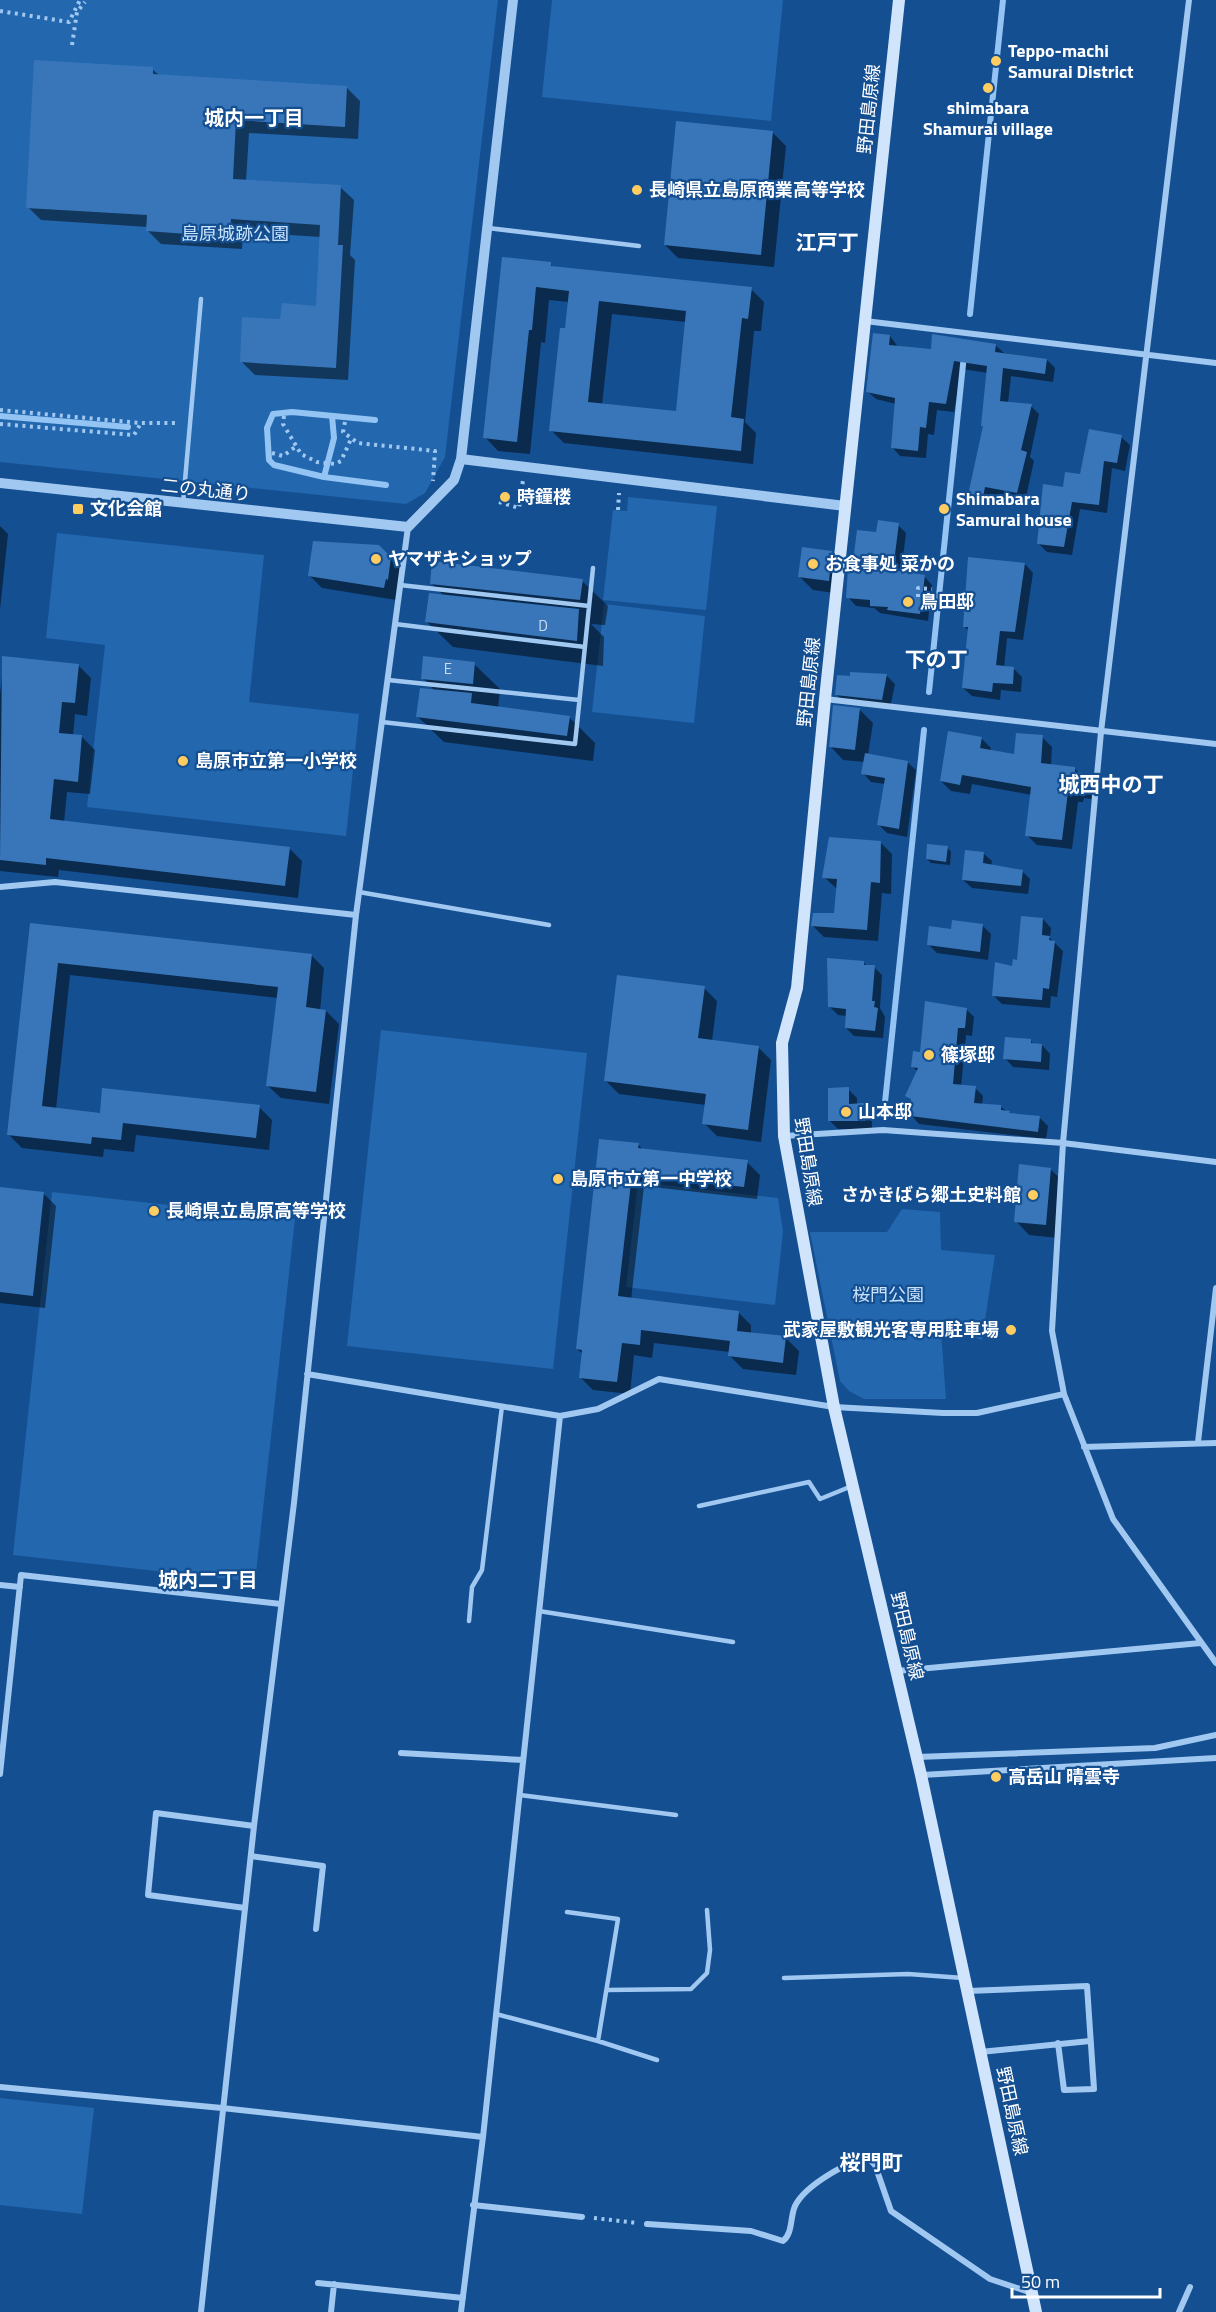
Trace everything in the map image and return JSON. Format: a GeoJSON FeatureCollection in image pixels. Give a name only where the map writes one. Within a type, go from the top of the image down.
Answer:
{"type":"FeatureCollection","features":[{"type":"Feature","properties":{"kind":"main road","name":"野田島原線"},"geometry":{"type":"LineString","coordinates":[[899,0],[825,699],[797,988],[782,1043],[784,1136],[834,1407],[917,1756],[1036,2312]]}},
{"type":"Feature","properties":{"kind":"street"},"geometry":{"type":"LineString","coordinates":[[201,2312],[222,2108],[307,1374],[356,915],[387,680],[408,527],[454,480],[461,459],[513,0]]}},
{"type":"Feature","properties":{"kind":"street"},"geometry":{"type":"LineString","coordinates":[[1189,0],[1101,732],[1063,1143],[1052,1331],[1064,1394],[1113,1519],[1216,1663]]}},
{"type":"Feature","properties":{"kind":"street"},"geometry":{"type":"LineString","coordinates":[[865,321],[1145,352],[1216,363]]}},
{"type":"Feature","properties":{"kind":"street"},"geometry":{"type":"LineString","coordinates":[[461,459],[845,506]]}},
{"type":"Feature","properties":{"kind":"street","name":"二の丸通り"},"geometry":{"type":"LineString","coordinates":[[0,483],[408,527]]}},
{"type":"Feature","properties":{"kind":"street"},"geometry":{"type":"LineString","coordinates":[[825,699],[1216,744]]}},
{"type":"Feature","properties":{"kind":"street"},"geometry":{"type":"LineString","coordinates":[[0,887],[55,882],[356,915]]}},
{"type":"Feature","properties":{"kind":"street"},"geometry":{"type":"LineString","coordinates":[[784,1136],[884,1130],[1063,1143],[1216,1162]]}},
{"type":"Feature","properties":{"kind":"street"},"geometry":{"type":"LineString","coordinates":[[1198,1442],[1216,1288]]}},
{"type":"Feature","properties":{"kind":"street"},"geometry":{"type":"LineString","coordinates":[[307,1374],[560,1416],[598,1409],[658,1379],[834,1407],[976,1413],[1064,1394]]}},
{"type":"Feature","properties":{"kind":"street"},"geometry":{"type":"LineString","coordinates":[[461,2312],[483,2137],[560,1416]]}},
{"type":"Feature","properties":{"kind":"street"},"geometry":{"type":"LineString","coordinates":[[1084,1447],[1216,1443]]}},
{"type":"Feature","properties":{"kind":"street"},"geometry":{"type":"LineString","coordinates":[[0,1774],[21,1575],[281,1604]]}},
{"type":"Feature","properties":{"kind":"street"},"geometry":{"type":"LineString","coordinates":[[0,1586],[20,1587]]}},
{"type":"Feature","properties":{"kind":"street"},"geometry":{"type":"LineString","coordinates":[[897,1671],[1201,1643]]}},
{"type":"Feature","properties":{"kind":"street"},"geometry":{"type":"LineString","coordinates":[[917,1756],[1155,1748],[1216,1734]]}},
{"type":"Feature","properties":{"kind":"street"},"geometry":{"type":"LineString","coordinates":[[401,1753],[523,1761]]}},
{"type":"Feature","properties":{"kind":"street"},"geometry":{"type":"LineString","coordinates":[[921,1775],[1216,1758]]}},
{"type":"Feature","properties":{"kind":"street"},"geometry":{"type":"LineString","coordinates":[[245,1908],[148,1895],[156,1813],[254,1827]]}},
{"type":"Feature","properties":{"kind":"street"},"geometry":{"type":"LineString","coordinates":[[251,1856],[323,1866],[316,1929]]}},
{"type":"Feature","properties":{"kind":"street"},"geometry":{"type":"LineString","coordinates":[[968,1991],[1087,1986],[1094,2089],[1064,2090],[1058,2043]]}},
{"type":"Feature","properties":{"kind":"street"},"geometry":{"type":"LineString","coordinates":[[980,2052],[1090,2041]]}},
{"type":"Feature","properties":{"kind":"street"},"geometry":{"type":"LineString","coordinates":[[0,2087],[222,2108],[483,2137]]}},
{"type":"Feature","properties":{"kind":"street"},"geometry":{"type":"LineString","coordinates":[[647,2224],[751,2231],[783,2241],[789,2235],[795,2206],[809,2187],[869,2159],[875,2165],[891,2211],[990,2279],[1032,2293]]}},
{"type":"Feature","properties":{"kind":"street"},"geometry":{"type":"LineString","coordinates":[[473,2205],[582,2217]]}},
{"type":"Feature","properties":{"kind":"street"},"geometry":{"type":"LineString","coordinates":[[318,2283],[463,2298]]}},
{"type":"Feature","properties":{"kind":"street"},"geometry":{"type":"LineString","coordinates":[[331,2312],[334,2284]]}},
{"type":"Feature","properties":{"kind":"street"},"geometry":{"type":"LineString","coordinates":[[1179,2312],[1190,2287]]}},
{"type":"Feature","properties":{"kind":"lane"},"geometry":{"type":"LineString","coordinates":[[488,228],[639,246]]}},
{"type":"Feature","properties":{"kind":"lane"},"geometry":{"type":"LineString","coordinates":[[183,504],[201,299]]}},
{"type":"Feature","properties":{"kind":"lane"},"geometry":{"type":"LineString","coordinates":[[382,722],[575,744],[593,568]]}},
{"type":"Feature","properties":{"kind":"lane"},"geometry":{"type":"LineString","coordinates":[[400,585],[589,606]]}},
{"type":"Feature","properties":{"kind":"lane"},"geometry":{"type":"LineString","coordinates":[[395,624],[585,647]]}},
{"type":"Feature","properties":{"kind":"lane"},"geometry":{"type":"LineString","coordinates":[[387,680],[579,700]]}},
{"type":"Feature","properties":{"kind":"lane"},"geometry":{"type":"LineString","coordinates":[[359,892],[549,925]]}},
{"type":"Feature","properties":{"kind":"lane"},"geometry":{"type":"LineString","coordinates":[[469,1621],[472,1587],[482,1570],[502,1406]]}},
{"type":"Feature","properties":{"kind":"lane"},"geometry":{"type":"LineString","coordinates":[[699,1506],[809,1482],[820,1500],[852,1486]]}},
{"type":"Feature","properties":{"kind":"lane"},"geometry":{"type":"LineString","coordinates":[[539,1611],[733,1642]]}},
{"type":"Feature","properties":{"kind":"lane"},"geometry":{"type":"LineString","coordinates":[[520,1795],[676,1815]]}},
{"type":"Feature","properties":{"kind":"lane"},"geometry":{"type":"LineString","coordinates":[[606,1990],[691,1989],[707,1973],[710,1950],[707,1910]]}},
{"type":"Feature","properties":{"kind":"lane"},"geometry":{"type":"LineString","coordinates":[[567,1912],[618,1919],[598,2041]]}},
{"type":"Feature","properties":{"kind":"lane"},"geometry":{"type":"LineString","coordinates":[[784,1978],[908,1974],[966,1978]]}},
{"type":"Feature","properties":{"kind":"lane"},"geometry":{"type":"LineString","coordinates":[[496,2014],[598,2041],[657,2060]]}},
{"type":"Feature","properties":{"kind":"path"},"geometry":{"type":"LineString","coordinates":[[0,11],[69,22],[82,1]]}},
{"type":"Feature","properties":{"kind":"path"},"geometry":{"type":"LineString","coordinates":[[72,45],[76,12]]}},
{"type":"Feature","properties":{"kind":"path"},"geometry":{"type":"LineString","coordinates":[[0,410],[141,423],[177,423]]}},
{"type":"Feature","properties":{"kind":"path"},"geometry":{"type":"LineString","coordinates":[[284,416],[284,427],[294,440],[295,447],[308,458],[336,464],[341,461],[351,439]]}},
{"type":"Feature","properties":{"kind":"path"},"geometry":{"type":"LineString","coordinates":[[345,422],[343,432],[358,443],[435,451],[432,483]]}},
{"type":"Feature","properties":{"kind":"path"},"geometry":{"type":"LineString","coordinates":[[0,424],[134,435],[141,423]]}},
{"type":"Feature","properties":{"kind":"path"},"geometry":{"type":"LineString","coordinates":[[272,453],[283,456],[295,447]]}},
{"type":"Feature","properties":{"kind":"path"},"geometry":{"type":"LineString","coordinates":[[499,502],[519,508],[523,480]]}},
{"type":"Feature","properties":{"kind":"path"},"geometry":{"type":"LineString","coordinates":[[618,510],[619,489]]}},
{"type":"Feature","properties":{"kind":"path"},"geometry":{"type":"LineString","coordinates":[[918,597],[918,588],[932,589]]}},
{"type":"Feature","properties":{"kind":"path"},"geometry":{"type":"LineString","coordinates":[[582,2217],[647,2224]]}},
{"type":"Feature","properties":{"kind":"green space","name":"島原城跡公園"},"geometry":{"type":"Polygon","coordinates":[[[0,0],[498,0],[445,457],[425,493],[406,504],[0,462],[0,0]]]}},
{"type":"Feature","properties":{"kind":"green space"},"geometry":{"type":"Polygon","coordinates":[[[552,0],[783,0],[771,121],[542,97],[552,0]]]}},
{"type":"Feature","properties":{"kind":"green space"},"geometry":{"type":"Polygon","coordinates":[[[628,497],[717,506],[706,610],[603,600],[613,510],[627,511],[628,497]]]}},
{"type":"Feature","properties":{"kind":"green space"},"geometry":{"type":"Polygon","coordinates":[[[57,533],[264,555],[249,702],[359,714],[346,836],[87,807],[105,645],[46,638],[57,533]]]}},
{"type":"Feature","properties":{"kind":"green space"},"geometry":{"type":"Polygon","coordinates":[[[604,604],[705,616],[694,723],[592,712],[604,604]]]}},
{"type":"Feature","properties":{"kind":"green space"},"geometry":{"type":"Polygon","coordinates":[[[381,1030],[587,1053],[553,1369],[347,1346],[381,1030]]]}},
{"type":"Feature","properties":{"kind":"green space"},"geometry":{"type":"Polygon","coordinates":[[[638,1182],[778,1198],[783,1232],[775,1305],[626,1287],[638,1182]]]}},
{"type":"Feature","properties":{"kind":"green space"},"geometry":{"type":"Polygon","coordinates":[[[52,1192],[295,1219],[255,1582],[13,1555],[52,1192]]]}},
{"type":"Feature","properties":{"kind":"green space","name":"桜門公園"},"geometry":{"type":"Polygon","coordinates":[[[902,1209],[940,1212],[941,1250],[995,1255],[982,1340],[973,1337],[969,1329],[941,1332],[946,1399],[864,1399],[849,1391],[840,1381],[810,1232],[887,1232],[902,1209]]]}},
{"type":"Feature","properties":{"kind":"green space"},"geometry":{"type":"Polygon","coordinates":[[[0,2098],[94,2108],[82,2214],[0,2205],[0,2098]]]}},
{"type":"Feature","properties":{"kind":"building"},"geometry":{"type":"Polygon","coordinates":[[[34,60],[153,67],[153,74],[347,86],[345,127],[236,120],[233,179],[341,185],[338,245],[343,245],[336,368],[240,362],[242,317],[280,319],[282,303],[316,306],[320,225],[231,219],[230,237],[146,231],[147,215],[26,208],[34,60]]]}},
{"type":"Feature","properties":{"kind":"building"},"geometry":{"type":"Polygon","coordinates":[[[676,121],[773,131],[761,255],[664,245],[676,121]]]}},
{"type":"Feature","properties":{"kind":"building"},"geometry":{"type":"Polygon","coordinates":[[[502,257],[551,262],[551,266],[752,287],[748,319],[742,318],[731,417],[744,419],[741,451],[549,431],[560,328],[565,328],[569,291],[536,287],[517,442],[483,438],[502,257]],[[599,301],[588,402],[676,411],[686,311],[599,301]]]}},
{"type":"Feature","properties":{"kind":"building"},"geometry":{"type":"Polygon","coordinates":[[[873,333],[890,335],[889,345],[931,349],[932,334],[996,344],[995,352],[1047,359],[1045,374],[1003,368],[1000,401],[1032,404],[1021,450],[1027,452],[1017,493],[985,487],[983,498],[968,495],[983,426],[981,426],[987,366],[954,361],[946,404],[929,402],[926,428],[920,427],[918,451],[891,448],[895,398],[866,392],[873,333]]]}},
{"type":"Feature","properties":{"kind":"building"},"geometry":{"type":"Polygon","coordinates":[[[1089,429],[1122,435],[1117,463],[1104,461],[1099,505],[1072,502],[1064,547],[1037,544],[1043,484],[1063,487],[1065,472],[1080,474],[1089,429]]]}},
{"type":"Feature","properties":{"kind":"building"},"geometry":{"type":"Polygon","coordinates":[[[878,520],[899,523],[893,570],[925,575],[920,614],[887,610],[888,607],[870,606],[870,600],[846,598],[849,553],[854,554],[857,530],[876,532],[878,520]]]}},
{"type":"Feature","properties":{"kind":"building"},"geometry":{"type":"Polygon","coordinates":[[[313,541],[379,545],[391,557],[388,580],[386,579],[384,588],[308,576],[313,541]]]}},
{"type":"Feature","properties":{"kind":"building","name":"お食事処 菜かの"},"geometry":{"type":"Polygon","coordinates":[[[802,547],[832,551],[829,581],[798,577],[802,547]]]}},
{"type":"Feature","properties":{"kind":"building"},"geometry":{"type":"Polygon","coordinates":[[[968,557],[1025,563],[1015,632],[1000,631],[996,665],[1014,667],[1013,684],[993,683],[992,692],[962,688],[968,627],[963,627],[968,557]]]}},
{"type":"Feature","properties":{"kind":"building"},"geometry":{"type":"Polygon","coordinates":[[[432,561],[583,579],[580,600],[430,584],[432,561]]]}},
{"type":"Feature","properties":{"kind":"building"},"geometry":{"type":"Polygon","coordinates":[[[429,593],[579,609],[577,641],[425,622],[429,593]]]}},
{"type":"Feature","properties":{"kind":"building"},"geometry":{"type":"Polygon","coordinates":[[[2,656],[79,664],[75,703],[62,702],[59,733],[82,735],[78,782],[54,779],[50,819],[290,847],[285,886],[46,858],[46,865],[0,860],[2,656]]]}},
{"type":"Feature","properties":{"kind":"building"},"geometry":{"type":"Polygon","coordinates":[[[423,656],[475,662],[473,684],[421,679],[423,656]]]}},
{"type":"Feature","properties":{"kind":"building"},"geometry":{"type":"Polygon","coordinates":[[[850,672],[887,674],[882,700],[835,695],[837,675],[850,676],[850,672]]]}},
{"type":"Feature","properties":{"kind":"building"},"geometry":{"type":"Polygon","coordinates":[[[420,688],[472,693],[471,703],[570,716],[567,736],[416,717],[420,688]]]}},
{"type":"Feature","properties":{"kind":"building"},"geometry":{"type":"Polygon","coordinates":[[[833,705],[860,708],[855,750],[829,747],[833,705]]]}},
{"type":"Feature","properties":{"kind":"building"},"geometry":{"type":"Polygon","coordinates":[[[948,731],[982,737],[980,748],[1014,754],[1016,733],[1043,735],[1041,763],[1075,767],[1075,772],[1083,773],[1081,790],[1074,789],[1074,793],[1068,792],[1062,840],[1025,836],[1031,787],[962,775],[960,785],[940,781],[948,731]]]}},
{"type":"Feature","properties":{"kind":"building"},"geometry":{"type":"Polygon","coordinates":[[[865,753],[908,761],[899,829],[877,825],[885,778],[861,774],[865,753]]]}},
{"type":"Feature","properties":{"kind":"building"},"geometry":{"type":"Polygon","coordinates":[[[829,837],[881,841],[880,883],[871,882],[867,930],[811,926],[813,913],[834,913],[837,879],[822,878],[829,837]]]}},
{"type":"Feature","properties":{"kind":"building"},"geometry":{"type":"Polygon","coordinates":[[[927,844],[948,846],[946,862],[926,859],[927,844]]]}},
{"type":"Feature","properties":{"kind":"building"},"geometry":{"type":"Polygon","coordinates":[[[965,850],[984,852],[983,863],[1023,870],[1021,886],[962,880],[965,850]]]}},
{"type":"Feature","properties":{"kind":"building"},"geometry":{"type":"Polygon","coordinates":[[[1021,916],[1043,918],[1042,935],[1050,936],[1049,940],[1055,941],[1049,989],[1043,988],[1042,1000],[992,996],[995,962],[1012,966],[1013,959],[1017,960],[1021,916]]]}},
{"type":"Feature","properties":{"kind":"building"},"geometry":{"type":"Polygon","coordinates":[[[952,920],[983,924],[980,952],[927,945],[929,926],[951,929],[952,920]]]}},
{"type":"Feature","properties":{"kind":"building"},"geometry":{"type":"Polygon","coordinates":[[[30,923],[312,954],[306,1007],[326,1010],[316,1092],[266,1086],[278,987],[58,963],[42,1106],[100,1113],[102,1088],[260,1105],[256,1138],[123,1123],[121,1140],[92,1137],[91,1144],[7,1135],[30,923]]]}},
{"type":"Feature","properties":{"kind":"building"},"geometry":{"type":"Polygon","coordinates":[[[827,958],[864,961],[864,965],[875,965],[872,1001],[875,1001],[874,1007],[878,1008],[875,1031],[845,1028],[846,1009],[828,1007],[827,958]]]}},
{"type":"Feature","properties":{"kind":"building"},"geometry":{"type":"Polygon","coordinates":[[[617,975],[705,986],[698,1038],[759,1046],[748,1130],[702,1124],[706,1094],[604,1081],[617,975]]]}},
{"type":"Feature","properties":{"kind":"building"},"geometry":{"type":"Polygon","coordinates":[[[925,1001],[967,1008],[965,1028],[958,1028],[953,1084],[976,1086],[974,1103],[1001,1105],[1001,1110],[1010,1111],[1009,1113],[1040,1116],[1038,1132],[910,1116],[911,1099],[905,1096],[918,1068],[911,1067],[913,1051],[920,1052],[925,1001]]]}},
{"type":"Feature","properties":{"kind":"building"},"geometry":{"type":"Polygon","coordinates":[[[1005,1037],[1031,1039],[1031,1043],[1042,1044],[1041,1062],[1003,1059],[1005,1037]]]}},
{"type":"Feature","properties":{"kind":"building","name":"山本邸"},"geometry":{"type":"Polygon","coordinates":[[[849,1087],[849,1104],[864,1103],[865,1121],[828,1121],[828,1088],[849,1087]]]}},
{"type":"Feature","properties":{"kind":"building"},"geometry":{"type":"Polygon","coordinates":[[[599,1139],[639,1143],[638,1148],[748,1160],[744,1187],[632,1174],[618,1296],[739,1311],[737,1331],[786,1336],[783,1363],[728,1356],[730,1341],[641,1330],[640,1345],[622,1343],[617,1382],[579,1378],[582,1350],[576,1349],[599,1139]]]}},
{"type":"Feature","properties":{"kind":"building","name":"さかきばら郷土史料館"},"geometry":{"type":"Polygon","coordinates":[[[1019,1164],[1051,1168],[1046,1225],[1014,1222],[1019,1164]]]}},
{"type":"Feature","properties":{"kind":"building"},"geometry":{"type":"Polygon","coordinates":[[[0,1187],[44,1192],[33,1296],[0,1292],[0,1187]]]}},
{"type":"Feature","properties":{"kind":"waterway"},"geometry":{"type":"LineString","coordinates":[[970,314],[1003,0]]}},
{"type":"Feature","properties":{"kind":"waterway"},"geometry":{"type":"LineString","coordinates":[[929,692],[964,355]]}},
{"type":"Feature","properties":{"kind":"waterway"},"geometry":{"type":"LineString","coordinates":[[375,420],[292,412],[273,414],[267,428],[269,460],[274,465],[324,477],[386,485]]}},
{"type":"Feature","properties":{"kind":"waterway"},"geometry":{"type":"LineString","coordinates":[[0,416],[128,427]]}},
{"type":"Feature","properties":{"kind":"waterway"},"geometry":{"type":"LineString","coordinates":[[324,477],[334,438],[332,416]]}},
{"type":"Feature","properties":{"kind":"waterway"},"geometry":{"type":"LineString","coordinates":[[884,1112],[924,730]]}},
{"type":"Feature","properties":{"kind":"place","name":"Teppo-machi Samurai District"},"geometry":{"type":"Point","coordinates":[996,61]}},
{"type":"Feature","properties":{"kind":"place","name":"shimabara Shamurai village"},"geometry":{"type":"Point","coordinates":[988,88]}},
{"type":"Feature","properties":{"kind":"place","name":"長崎県立島原商業高等学校"},"geometry":{"type":"Point","coordinates":[637,190]}},
{"type":"Feature","properties":{"kind":"place","name":"時鐘楼"},"geometry":{"type":"Point","coordinates":[505,497]}},
{"type":"Feature","properties":{"kind":"place","name":"文化会館"},"geometry":{"type":"Point","coordinates":[78,509]}},
{"type":"Feature","properties":{"kind":"place","name":"Shimabara Samurai house"},"geometry":{"type":"Point","coordinates":[944,509]}},
{"type":"Feature","properties":{"kind":"place","name":"ヤマザキショップ"},"geometry":{"type":"Point","coordinates":[376,559]}},
{"type":"Feature","properties":{"kind":"place","name":"お食事処 菜かの"},"geometry":{"type":"Point","coordinates":[813,564]}},
{"type":"Feature","properties":{"kind":"place","name":"鳥田邸"},"geometry":{"type":"Point","coordinates":[908,602]}},
{"type":"Feature","properties":{"kind":"place","name":"島原市立第一小学校"},"geometry":{"type":"Point","coordinates":[183,761]}},
{"type":"Feature","properties":{"kind":"place","name":"篠塚邸"},"geometry":{"type":"Point","coordinates":[929,1055]}},
{"type":"Feature","properties":{"kind":"place","name":"山本邸"},"geometry":{"type":"Point","coordinates":[846,1112]}},
{"type":"Feature","properties":{"kind":"place","name":"島原市立第一中学校"},"geometry":{"type":"Point","coordinates":[558,1179]}},
{"type":"Feature","properties":{"kind":"place","name":"さかきばら郷土史料館"},"geometry":{"type":"Point","coordinates":[1033,1195]}},
{"type":"Feature","properties":{"kind":"place","name":"長崎県立島原高等学校"},"geometry":{"type":"Point","coordinates":[154,1211]}},
{"type":"Feature","properties":{"kind":"place","name":"武家屋敷観光客専用駐車場"},"geometry":{"type":"Point","coordinates":[1011,1330]}},
{"type":"Feature","properties":{"kind":"place","name":"高岳山 晴雲寺"},"geometry":{"type":"Point","coordinates":[996,1777]}},
{"type":"Feature","properties":{"kind":"district","name":"城内一丁目"},"geometry":{"type":"Point","coordinates":[254,118]}},
{"type":"Feature","properties":{"kind":"district","name":"江戸丁"},"geometry":{"type":"Point","coordinates":[827,243]}},
{"type":"Feature","properties":{"kind":"district","name":"下の丁"},"geometry":{"type":"Point","coordinates":[936,660]}},
{"type":"Feature","properties":{"kind":"district","name":"城西中の丁"},"geometry":{"type":"Point","coordinates":[1111,785]}},
{"type":"Feature","properties":{"kind":"district","name":"城内二丁目"},"geometry":{"type":"Point","coordinates":[208,1580]}},
{"type":"Feature","properties":{"kind":"district","name":"桜門町"},"geometry":{"type":"Point","coordinates":[871,2163]}}]}
